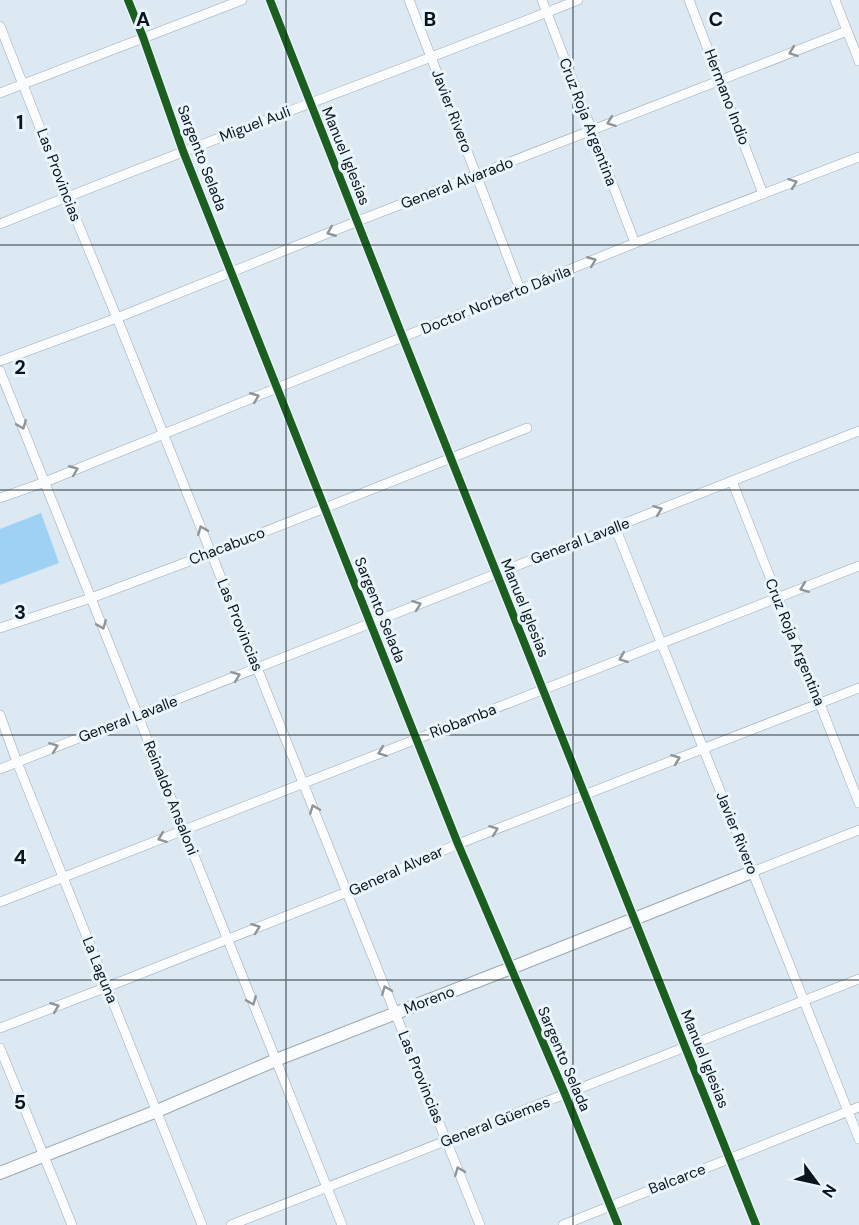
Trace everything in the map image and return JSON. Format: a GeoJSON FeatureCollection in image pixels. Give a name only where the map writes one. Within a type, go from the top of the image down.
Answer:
{"type":"FeatureCollection","features":[{"type":"Feature","properties":{"kind":"street","name":"Sargento Selada"},"geometry":{"type":"LineString","coordinates":[[128,0],[183,151],[416,739],[618,1225]]}},
{"type":"Feature","properties":{"kind":"street"},"geometry":{"type":"LineString","coordinates":[[0,93],[243,0]]}},
{"type":"Feature","properties":{"kind":"street","name":"Manuel Iglesias"},"geometry":{"type":"LineString","coordinates":[[270,0],[756,1225]]}},
{"type":"Feature","properties":{"kind":"street","name":"Javier Rivero"},"geometry":{"type":"LineString","coordinates":[[409,0],[520,289]]}},
{"type":"Feature","properties":{"kind":"street","name":"Cruz Roja Argentina"},"geometry":{"type":"LineString","coordinates":[[542,0],[635,243]]}},
{"type":"Feature","properties":{"kind":"street","name":"Miguel Auli"},"geometry":{"type":"LineString","coordinates":[[0,224],[183,151],[578,0]]}},
{"type":"Feature","properties":{"kind":"street","name":"Hermano Indio"},"geometry":{"type":"LineString","coordinates":[[689,0],[763,194]]}},
{"type":"Feature","properties":{"kind":"street"},"geometry":{"type":"LineString","coordinates":[[835,0],[859,61]]}},
{"type":"Feature","properties":{"kind":"street","name":"Las Provincias"},"geometry":{"type":"LineString","coordinates":[[0,26],[480,1225]]}},
{"type":"Feature","properties":{"kind":"street","name":"General Alvarado"},"geometry":{"type":"LineString","coordinates":[[0,362],[847,31]]}},
{"type":"Feature","properties":{"kind":"street","name":"Doctor Norberto Dávila"},"geometry":{"type":"LineString","coordinates":[[0,498],[45,482],[635,243],[859,157]]}},
{"type":"Feature","properties":{"kind":"street","name":"Reinaldo Ansaloni"},"geometry":{"type":"LineString","coordinates":[[0,370],[342,1225]]}},
{"type":"Feature","properties":{"kind":"street","name":"Chacabuco"},"geometry":{"type":"LineString","coordinates":[[0,628],[91,598],[211,553],[527,428]]}},
{"type":"Feature","properties":{"kind":"street","name":"General Lavalle"},"geometry":{"type":"LineString","coordinates":[[0,769],[859,431]]}},
{"type":"Feature","properties":{"kind":"street","name":"Cruz Roja Argentina"},"geometry":{"type":"LineString","coordinates":[[732,481],[859,803]]}},
{"type":"Feature","properties":{"kind":"street","name":"Javier Rivero"},"geometry":{"type":"LineString","coordinates":[[615,527],[859,1139]]}},
{"type":"Feature","properties":{"kind":"street","name":"Riobamba"},"geometry":{"type":"LineString","coordinates":[[0,902],[859,566]]}},
{"type":"Feature","properties":{"kind":"street","name":"General Alvear"},"geometry":{"type":"LineString","coordinates":[[0,1028],[347,892],[458,844],[859,688]]}},
{"type":"Feature","properties":{"kind":"street","name":"La Laguna"},"geometry":{"type":"LineString","coordinates":[[0,715],[202,1225]]}},
{"type":"Feature","properties":{"kind":"street","name":"Moreno"},"geometry":{"type":"LineString","coordinates":[[0,1173],[157,1111],[276,1060],[859,830]]}},
{"type":"Feature","properties":{"kind":"street","name":"General Güemes"},"geometry":{"type":"LineString","coordinates":[[231,1225],[859,979]]}},
{"type":"Feature","properties":{"kind":"street"},"geometry":{"type":"LineString","coordinates":[[0,1048],[72,1225]]}},
{"type":"Feature","properties":{"kind":"street","name":"Balcarce"},"geometry":{"type":"LineString","coordinates":[[563,1225],[859,1107]]}},
{"type":"Feature","properties":{"kind":"shaded area"},"geometry":{"type":"Polygon","coordinates":[[[41,513],[59,563],[0,585],[0,529],[41,513]]]}},
{"type":"Feature","properties":{"kind":"cycle path"},"geometry":{"type":"LineString","coordinates":[[128,0],[183,151],[458,844],[565,1094],[618,1225]]}},
{"type":"Feature","properties":{"kind":"cycle path"},"geometry":{"type":"LineString","coordinates":[[270,0],[756,1225]]}}]}
